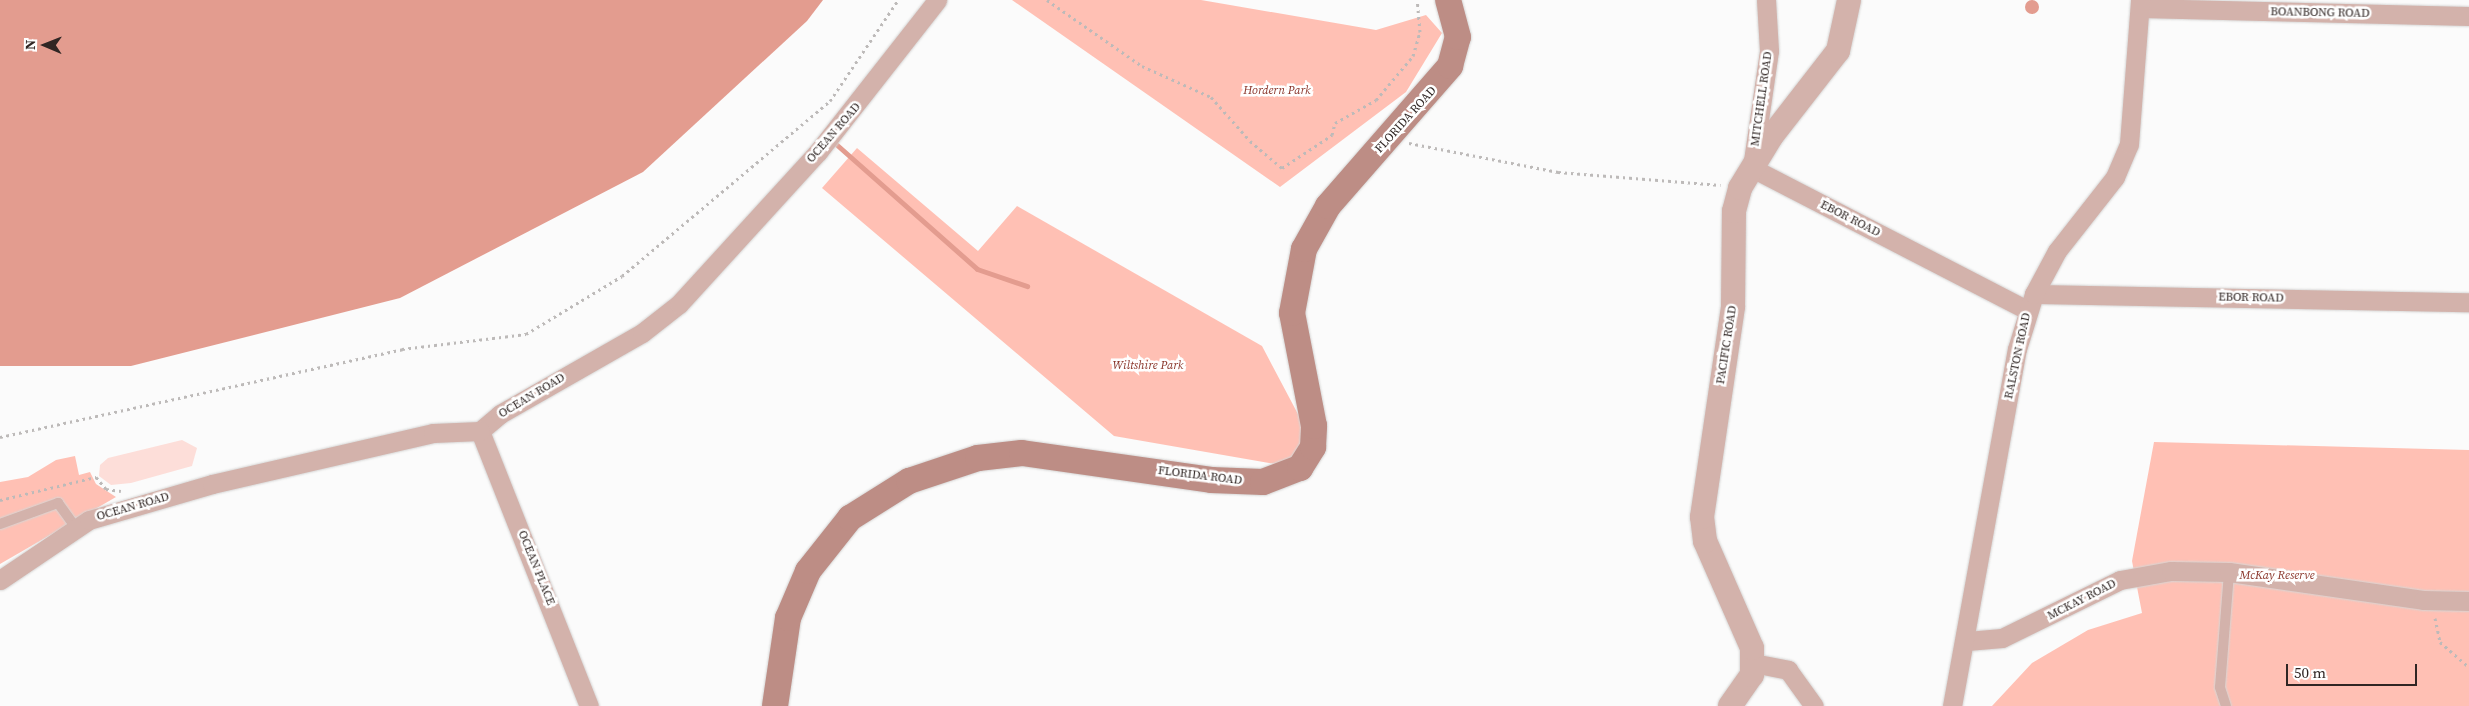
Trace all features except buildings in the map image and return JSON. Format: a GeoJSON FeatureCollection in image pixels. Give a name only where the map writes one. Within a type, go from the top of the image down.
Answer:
{"type":"FeatureCollection","features":[{"type":"Feature","properties":{"kind":"main road","name":"FLORIDA ROAD"},"geometry":{"type":"LineString","coordinates":[[774,706],[788,618],[808,571],[850,518],[909,481],[978,458],[1022,454],[1219,480],[1263,482],[1300,468],[1313,447],[1314,426],[1292,313],[1304,249],[1328,206],[1389,139],[1450,66],[1458,37],[1448,0]]}},
{"type":"Feature","properties":{"kind":"street","name":"OCEAN ROAD"},"geometry":{"type":"LineString","coordinates":[[0,580],[76,528],[128,510],[212,484],[433,433],[480,431],[500,414],[642,333],[679,304],[818,152],[937,0]]}},
{"type":"Feature","properties":{"kind":"street","name":"MITCHELL ROAD"},"geometry":{"type":"LineString","coordinates":[[1746,178],[1769,51],[1766,0]]}},
{"type":"Feature","properties":{"kind":"street","name":"PACIFIC ROAD"},"geometry":{"type":"LineString","coordinates":[[1730,706],[1748,686],[1753,663],[1748,637],[1706,541],[1702,517],[1733,306],[1734,211],[1746,178],[1838,50],[1849,0]]}},
{"type":"Feature","properties":{"kind":"street","name":"BOANBONG ROAD"},"geometry":{"type":"LineString","coordinates":[[2140,4],[2469,16]]}},
{"type":"Feature","properties":{"kind":"street","name":"RALSTON ROAD"},"geometry":{"type":"LineString","coordinates":[[1952,706],[1967,641],[2031,302],[2057,251],[2115,177],[2129,144],[2140,4]]}},
{"type":"Feature","properties":{"kind":"street","name":"EBOR ROAD"},"geometry":{"type":"LineString","coordinates":[[1746,178],[2031,302],[2469,302]]}},
{"type":"Feature","properties":{"kind":"street","name":"OCEAN PLACE"},"geometry":{"type":"LineString","coordinates":[[480,431],[589,706]]}},
{"type":"Feature","properties":{"kind":"street","name":"MCKAY ROAD"},"geometry":{"type":"LineString","coordinates":[[1967,641],[2013,634],[2120,580],[2171,571],[2229,572],[2430,600],[2469,601]]}},
{"type":"Feature","properties":{"kind":"street"},"geometry":{"type":"LineString","coordinates":[[1753,663],[1788,670],[1814,706]]}},
{"type":"Feature","properties":{"kind":"lane"},"geometry":{"type":"LineString","coordinates":[[0,524],[58,503],[76,528]]}},
{"type":"Feature","properties":{"kind":"lane"},"geometry":{"type":"LineString","coordinates":[[2226,706],[2220,687],[2229,572]]}},
{"type":"Feature","properties":{"kind":"path"},"geometry":{"type":"LineString","coordinates":[[0,437],[402,350],[526,334],[622,276],[830,101],[898,0]]}},
{"type":"Feature","properties":{"kind":"path"},"geometry":{"type":"LineString","coordinates":[[1047,0],[1142,66],[1211,96],[1250,141],[1282,168],[1332,135],[1335,123],[1376,100],[1413,56],[1420,32],[1417,0]]}},
{"type":"Feature","properties":{"kind":"path"},"geometry":{"type":"LineString","coordinates":[[1389,139],[1558,172],[1658,177],[1746,178]]}},
{"type":"Feature","properties":{"kind":"path"},"geometry":{"type":"LineString","coordinates":[[0,500],[96,477],[106,489],[122,492],[128,510]]}},
{"type":"Feature","properties":{"kind":"path"},"geometry":{"type":"LineString","coordinates":[[2430,600],[2440,642],[2469,667]]}},
{"type":"Feature","properties":{"kind":"green space","name":"Hordern Park"},"geometry":{"type":"Polygon","coordinates":[[[1012,0],[1201,0],[1376,30],[1426,15],[1442,33],[1406,92],[1280,187],[1012,0]]]}},
{"type":"Feature","properties":{"kind":"green space","name":"Wiltshire Park"},"geometry":{"type":"Polygon","coordinates":[[[857,148],[978,251],[1017,206],[1262,346],[1317,450],[1310,470],[1114,436],[822,188],[857,148]]]}},
{"type":"Feature","properties":{"kind":"green space","name":"McKay Reserve"},"geometry":{"type":"Polygon","coordinates":[[[2154,442],[2469,450],[2469,706],[1992,706],[2032,663],[2088,630],[2142,613],[2132,561],[2154,442]]]}},
{"type":"Feature","properties":{"kind":"green space"},"geometry":{"type":"Polygon","coordinates":[[[75,456],[79,475],[90,472],[96,484],[116,497],[0,564],[0,482],[28,477],[56,460],[75,456]]]}},
{"type":"Feature","properties":{"kind":"shaded area"},"geometry":{"type":"Polygon","coordinates":[[[0,0],[823,0],[807,21],[643,172],[400,298],[131,366],[0,366],[0,0]]]}},
{"type":"Feature","properties":{"kind":"shaded area"},"geometry":{"type":"Polygon","coordinates":[[[2029,0],[2035,0],[2039,7],[2035,14],[2029,14],[2025,10],[2025,4],[2029,0]]]}},
{"type":"Feature","properties":{"kind":"waterway"},"geometry":{"type":"LineString","coordinates":[[837,145],[977,269],[1027,286]]}}]}
